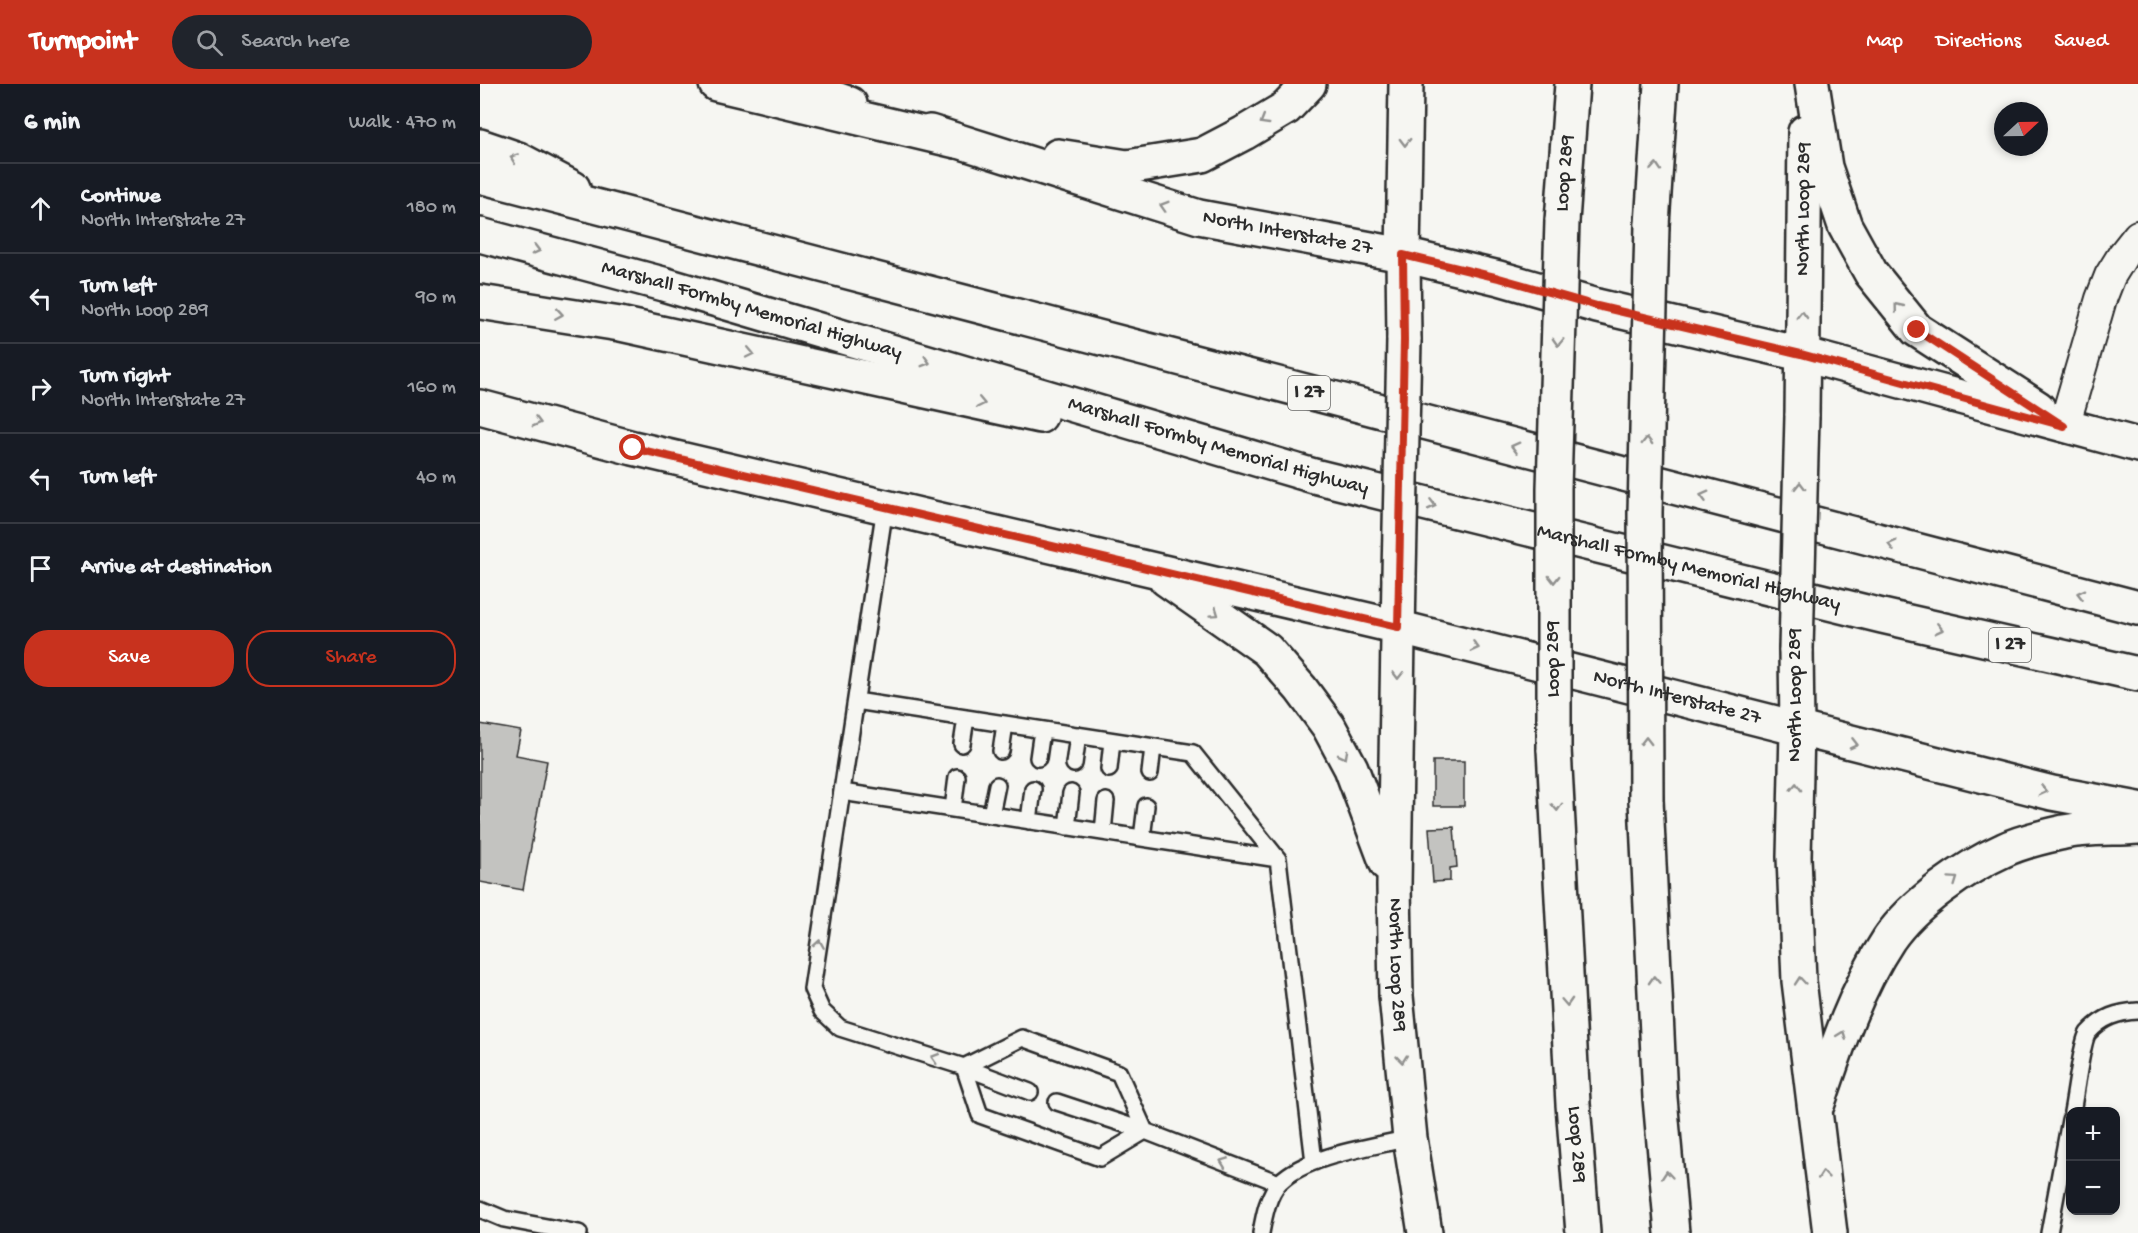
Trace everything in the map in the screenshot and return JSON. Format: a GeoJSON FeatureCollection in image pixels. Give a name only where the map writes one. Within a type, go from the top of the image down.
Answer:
{"type":"FeatureCollection","features":[{"type":"Feature","properties":{"kind":"main road"},"geometry":{"type":"LineString","coordinates":[[716,84],[956,141],[1128,167],[1202,155],[1286,108],[1309,84]]}},
{"type":"Feature","properties":{"kind":"main road","name":"North Interstate 27"},"geometry":{"type":"LineString","coordinates":[[794,84],[956,141],[1199,217],[1403,255],[1499,278],[1597,306],[1801,354],[2138,444]]}},
{"type":"Feature","properties":{"kind":"main road","name":"North Loop 289"},"geometry":{"type":"LineString","coordinates":[[1406,84],[1404,340],[1394,886],[1396,996],[1410,1138],[1425,1233]]}},
{"type":"Feature","properties":{"kind":"main road","name":"Loop 289"},"geometry":{"type":"LineString","coordinates":[[1572,84],[1562,221],[1554,489],[1554,749],[1572,1092],[1583,1233]]}},
{"type":"Feature","properties":{"kind":"main road"},"geometry":{"type":"LineString","coordinates":[[1661,84],[1653,225],[1645,512],[1646,800],[1660,1098],[1672,1233]]}},
{"type":"Feature","properties":{"kind":"main road","name":"North Loop 289"},"geometry":{"type":"LineString","coordinates":[[1806,84],[1794,856],[1798,958],[1830,1233]]}},
{"type":"Feature","properties":{"kind":"main road"},"geometry":{"type":"LineString","coordinates":[[1812,84],[1825,167],[1845,226],[1871,273],[1917,330],[2064,426]]}},
{"type":"Feature","properties":{"kind":"main road"},"geometry":{"type":"LineString","coordinates":[[480,146],[518,159],[622,214]]}},
{"type":"Feature","properties":{"kind":"main road","name":"I 27"},"geometry":{"type":"LineString","coordinates":[[480,176],[2138,608]]}},
{"type":"Feature","properties":{"kind":"main road","name":"Marshall Formby Memorial Highway"},"geometry":{"type":"LineString","coordinates":[[480,235],[663,284],[1314,476],[1882,616],[2138,674]]}},
{"type":"Feature","properties":{"kind":"main road"},"geometry":{"type":"LineString","coordinates":[[480,302],[632,327],[1314,476]]}},
{"type":"Feature","properties":{"kind":"main road","name":"North Interstate 27"},"geometry":{"type":"LineString","coordinates":[[480,407],[644,450],[1398,627],[2052,793],[2138,809]]}},
{"type":"Feature","properties":{"kind":"main road"},"geometry":{"type":"LineString","coordinates":[[1150,568],[1267,650],[1301,689],[1329,727],[1351,768],[1394,886]]}},
{"type":"Feature","properties":{"kind":"main road"},"geometry":{"type":"LineString","coordinates":[[1816,1110],[1842,1030],[1865,983],[1890,938],[1919,905],[1958,876],[2004,849],[2062,832],[2138,827]]}},
{"type":"Feature","properties":{"kind":"street"},"geometry":{"type":"LineString","coordinates":[[2064,426],[2101,299],[2110,276],[2138,236]]}},
{"type":"Feature","properties":{"kind":"lane"},"geometry":{"type":"LineString","coordinates":[[885,507],[812,989],[822,1011],[840,1028],[964,1067],[1030,1092]]}},
{"type":"Feature","properties":{"kind":"lane"},"geometry":{"type":"LineString","coordinates":[[856,701],[1193,753],[1278,859],[1314,1162]]}},
{"type":"Feature","properties":{"kind":"lane"},"geometry":{"type":"LineString","coordinates":[[962,744],[966,718]]}},
{"type":"Feature","properties":{"kind":"lane"},"geometry":{"type":"LineString","coordinates":[[1001,751],[1005,724]]}},
{"type":"Feature","properties":{"kind":"lane"},"geometry":{"type":"LineString","coordinates":[[1038,758],[1041,730]]}},
{"type":"Feature","properties":{"kind":"lane"},"geometry":{"type":"LineString","coordinates":[[1074,764],[1078,735]]}},
{"type":"Feature","properties":{"kind":"lane"},"geometry":{"type":"LineString","coordinates":[[1109,769],[1112,741]]}},
{"type":"Feature","properties":{"kind":"lane"},"geometry":{"type":"LineString","coordinates":[[1150,773],[1153,747]]}},
{"type":"Feature","properties":{"kind":"lane"},"geometry":{"type":"LineString","coordinates":[[953,809],[957,777]]}},
{"type":"Feature","properties":{"kind":"lane"},"geometry":{"type":"LineString","coordinates":[[991,815],[997,784]]}},
{"type":"Feature","properties":{"kind":"lane"},"geometry":{"type":"LineString","coordinates":[[1029,821],[1033,789]]}},
{"type":"Feature","properties":{"kind":"lane"},"geometry":{"type":"LineString","coordinates":[[842,792],[1278,859]]}},
{"type":"Feature","properties":{"kind":"lane"},"geometry":{"type":"LineString","coordinates":[[1067,827],[1071,793]]}},
{"type":"Feature","properties":{"kind":"lane"},"geometry":{"type":"LineString","coordinates":[[1103,832],[1106,801]]}},
{"type":"Feature","properties":{"kind":"lane"},"geometry":{"type":"LineString","coordinates":[[1142,838],[1146,806]]}},
{"type":"Feature","properties":{"kind":"lane"},"geometry":{"type":"LineString","coordinates":[[2073,1107],[2087,1035],[2110,1015],[2138,1011]]}},
{"type":"Feature","properties":{"kind":"lane"},"geometry":{"type":"LineString","coordinates":[[964,1067],[1022,1038],[1119,1073],[1145,1131]]}},
{"type":"Feature","properties":{"kind":"lane"},"geometry":{"type":"LineString","coordinates":[[964,1067],[980,1115],[1100,1158],[1145,1131]]}},
{"type":"Feature","properties":{"kind":"lane"},"geometry":{"type":"LineString","coordinates":[[1058,1102],[1145,1131],[1279,1183]]}},
{"type":"Feature","properties":{"kind":"lane"},"geometry":{"type":"LineString","coordinates":[[1261,1233],[1266,1209],[1279,1183],[1302,1166],[1410,1138]]}},
{"type":"Feature","properties":{"kind":"lane"},"geometry":{"type":"LineString","coordinates":[[2049,1233],[2066,1142]]}},
{"type":"Feature","properties":{"kind":"lane"},"geometry":{"type":"LineString","coordinates":[[480,1209],[504,1219],[579,1233]]}},
{"type":"Feature","properties":{"kind":"building"},"geometry":{"type":"Polygon","coordinates":[[[480,724],[521,731],[516,755],[547,761],[523,890],[480,882],[480,724]]]}},
{"type":"Feature","properties":{"kind":"building"},"geometry":{"type":"Polygon","coordinates":[[[1433,761],[1464,761],[1464,806],[1433,806],[1433,761]]]}},
{"type":"Feature","properties":{"kind":"building"},"geometry":{"type":"Polygon","coordinates":[[[1454,827],[1457,867],[1450,868],[1450,881],[1433,882],[1429,828],[1454,827]]]}},
{"type":"Feature","properties":{"kind":"route"},"geometry":{"type":"LineString","coordinates":[[633,448],[1398,627],[1404,340],[1403,255],[1499,278],[1597,306],[1801,354],[2064,426],[1917,330]]}}]}
